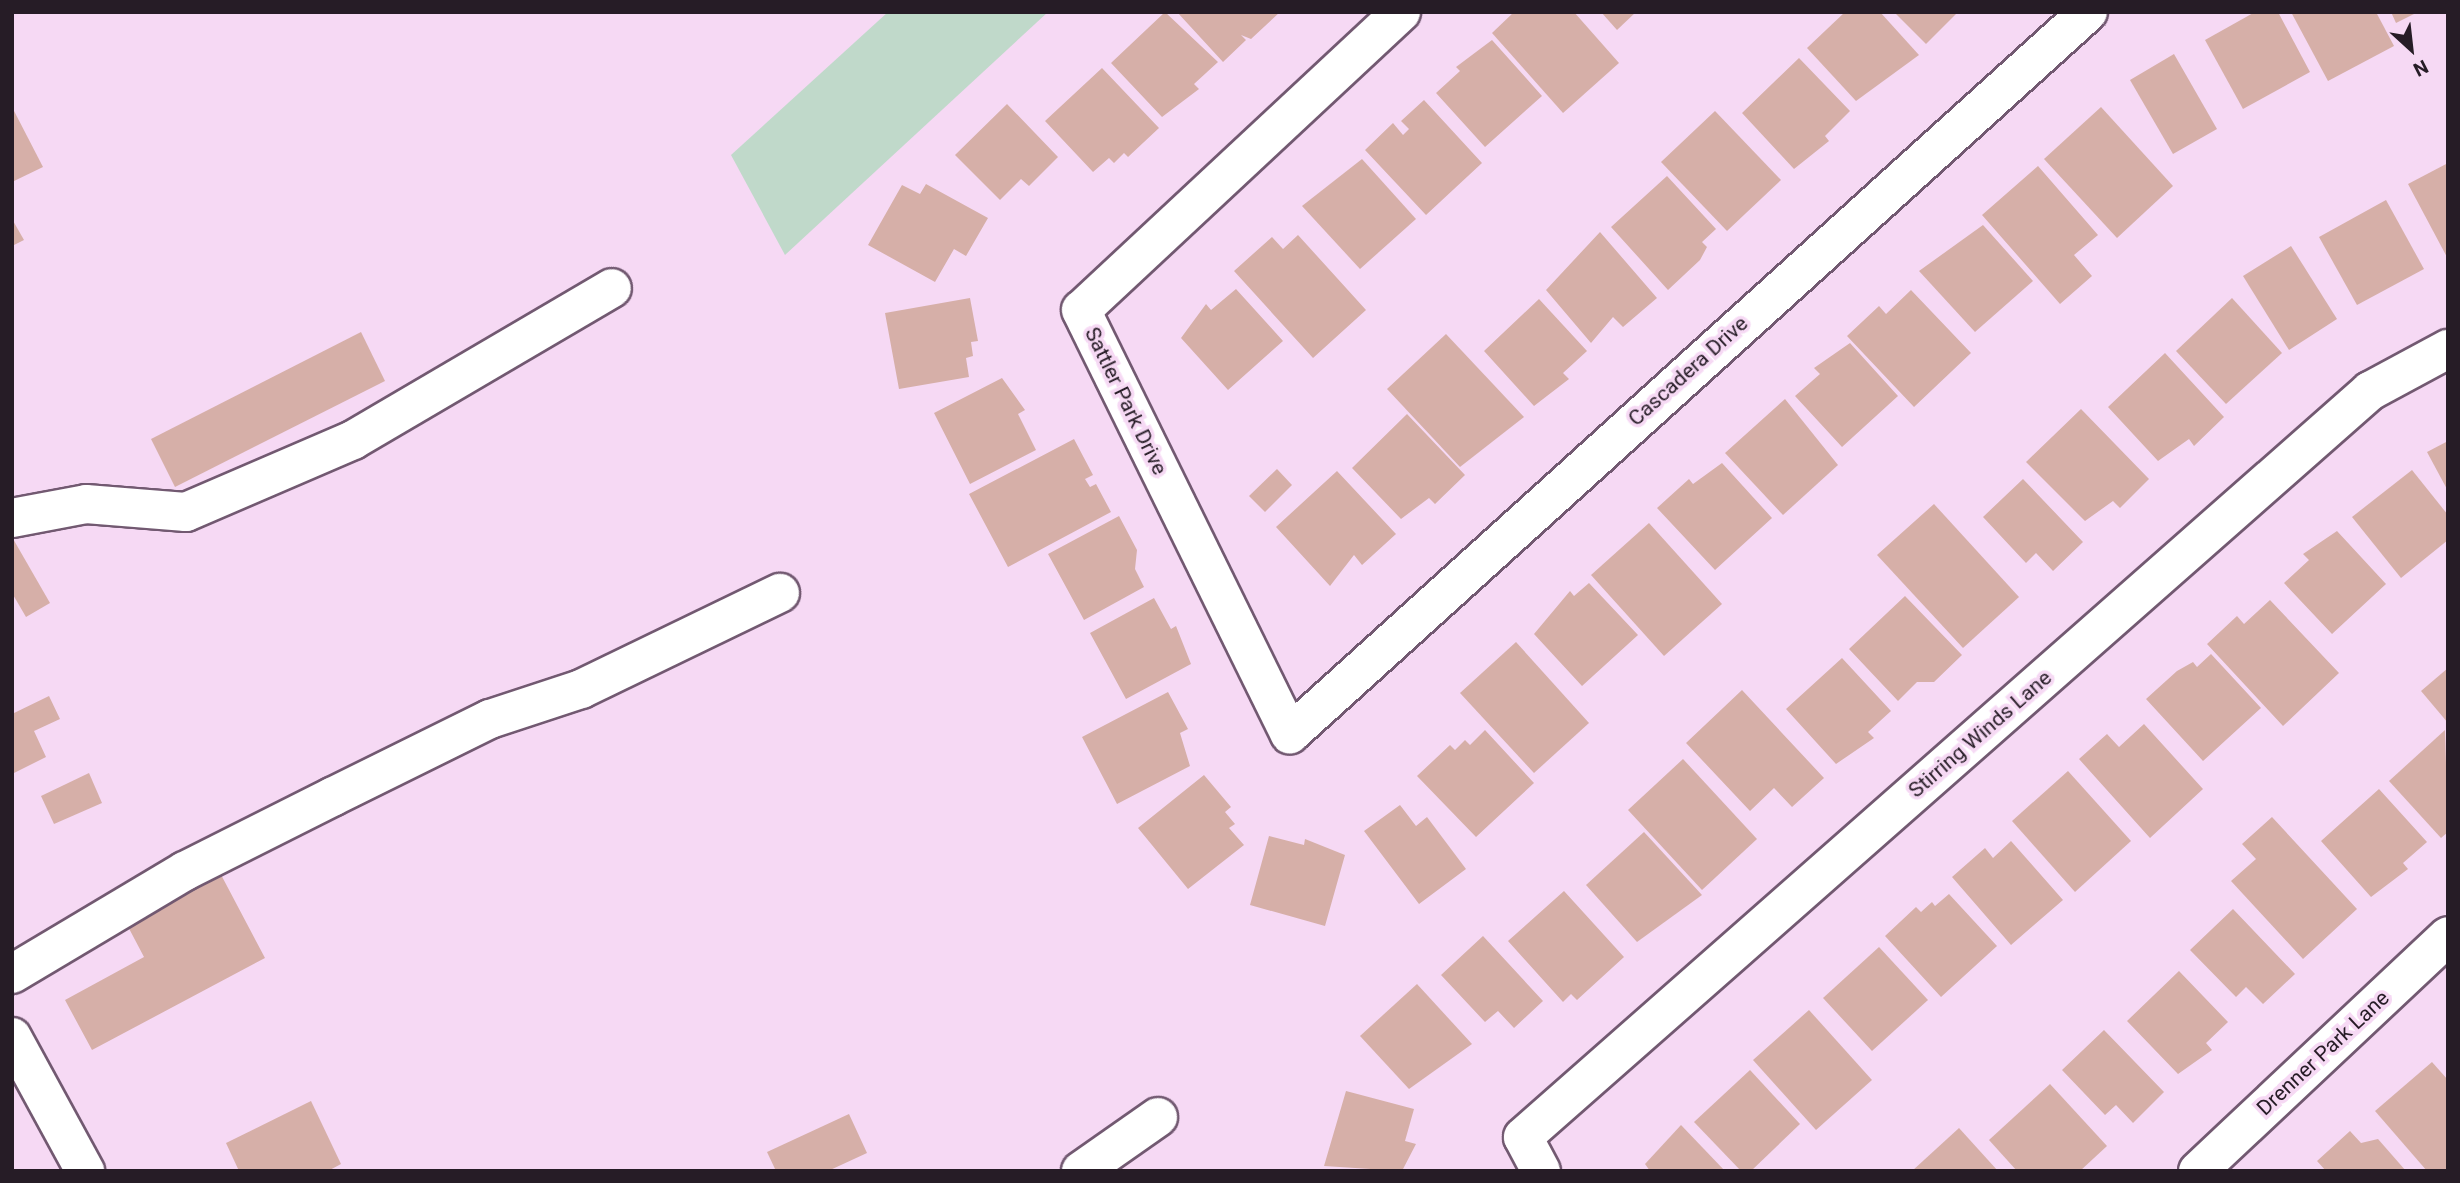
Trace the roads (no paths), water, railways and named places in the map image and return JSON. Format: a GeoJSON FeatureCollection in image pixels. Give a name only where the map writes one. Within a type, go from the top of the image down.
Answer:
{"type":"FeatureCollection","features":[{"type":"Feature","properties":{"kind":"street","name":"Sattler Park Drive"},"geometry":{"type":"LineString","coordinates":[[1290,734],[1081,310],[1401,12]]}},
{"type":"Feature","properties":{"kind":"street","name":"Cascadera Drive"},"geometry":{"type":"LineString","coordinates":[[1290,734],[2088,12]]}},
{"type":"Feature","properties":{"kind":"street"},"geometry":{"type":"LineString","coordinates":[[12,518],[86,504],[186,512],[354,440],[611,288]]}},
{"type":"Feature","properties":{"kind":"street","name":"Stirring Winds Lane"},"geometry":{"type":"LineString","coordinates":[[1541,1171],[1523,1137],[2370,391],[2448,349]]}},
{"type":"Feature","properties":{"kind":"street"},"geometry":{"type":"LineString","coordinates":[[12,974],[185,871],[368,779],[490,719],[581,689],[780,593]]}},
{"type":"Feature","properties":{"kind":"street","name":"Drenner Park Lane"},"geometry":{"type":"LineString","coordinates":[[2198,1171],[2448,936]]}},
{"type":"Feature","properties":{"kind":"street"},"geometry":{"type":"LineString","coordinates":[[12,1037],[85,1171]]}},
{"type":"Feature","properties":{"kind":"street"},"geometry":{"type":"LineString","coordinates":[[1082,1171],[1158,1117]]}}]}
